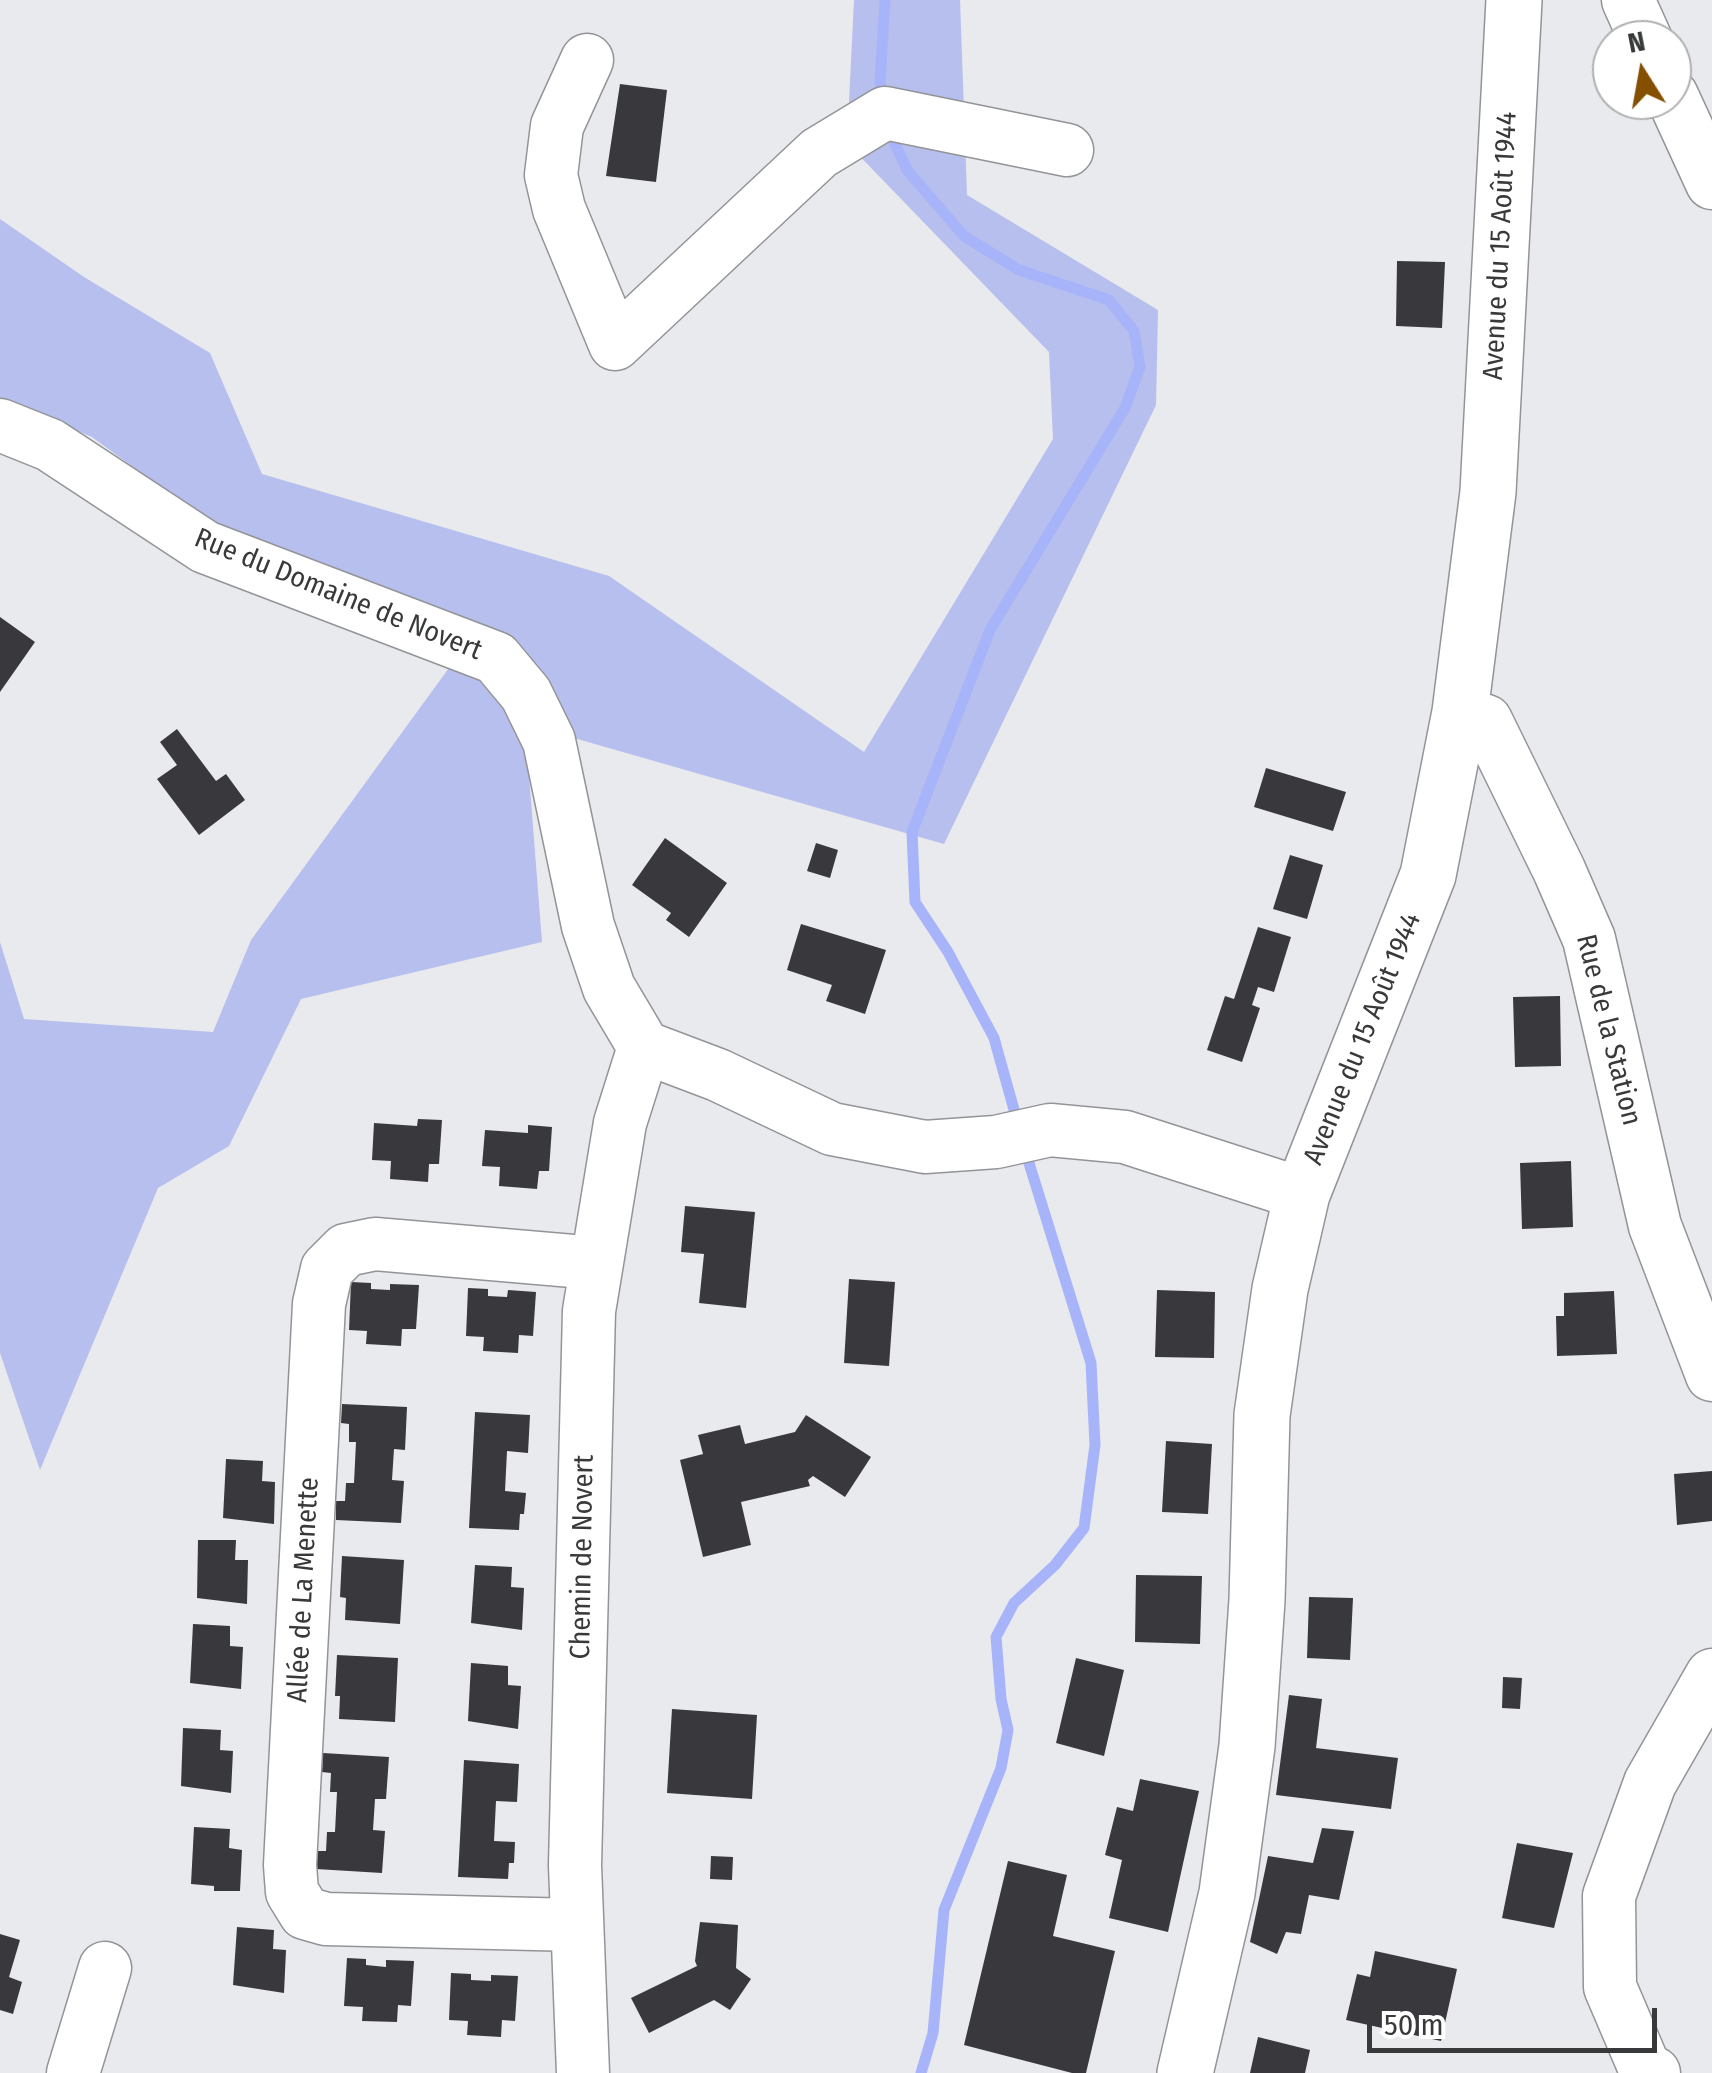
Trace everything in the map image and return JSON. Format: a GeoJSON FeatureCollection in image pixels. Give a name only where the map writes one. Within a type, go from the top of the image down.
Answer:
{"type":"FeatureCollection","features":[{"type":"Feature","properties":{"kind":"main road","name":"Avenue du 15 Août 1944"},"geometry":{"type":"LineString","coordinates":[[1185,2073],[1227,1893],[1242,1782],[1257,1600],[1262,1415],[1280,1289],[1302,1194],[1428,875],[1460,712],[1488,492],[1514,0]]}},
{"type":"Feature","properties":{"kind":"street"},"geometry":{"type":"LineString","coordinates":[[587,60],[557,126],[551,176],[559,209],[615,344],[820,154],[885,113],[1067,150]]}},
{"type":"Feature","properties":{"kind":"street"},"geometry":{"type":"LineString","coordinates":[[1683,120],[1712,183]]}},
{"type":"Feature","properties":{"kind":"street","name":"Rue du Domaine de Novert"},"geometry":{"type":"LineString","coordinates":[[0,424],[50,445],[205,547],[496,658],[526,694],[549,740],[588,926],[609,988],[644,1048]]}},
{"type":"Feature","properties":{"kind":"street","name":"Rue de la Station"},"geometry":{"type":"LineString","coordinates":[[1460,712],[1486,722],[1589,940],[1655,1226],[1712,1375]]}},
{"type":"Feature","properties":{"kind":"street"},"geometry":{"type":"LineString","coordinates":[[644,1048],[718,1074],[832,1129],[925,1147],[996,1142],[1050,1130],[1125,1138],[1302,1194]]}},
{"type":"Feature","properties":{"kind":"street","name":"Chemin de Novert"},"geometry":{"type":"LineString","coordinates":[[583,2073],[576,1865],[589,1310],[620,1122],[644,1048]]}},
{"type":"Feature","properties":{"kind":"street","name":"Allée de La Menette"},"geometry":{"type":"LineString","coordinates":[[577,1925],[326,1919],[305,1913],[292,1892],[290,1865],[320,1304],[326,1269],[346,1250],[375,1244],[596,1263]]}},
{"type":"Feature","properties":{"kind":"street"},"geometry":{"type":"LineString","coordinates":[[1654,2073],[1645,2069],[1610,1987],[1609,1896],[1650,1783],[1712,1675]]}},
{"type":"Feature","properties":{"kind":"street"},"geometry":{"type":"LineString","coordinates":[[73,2073],[105,1968]]}},
{"type":"Feature","properties":{"kind":"shaded area"},"geometry":{"type":"Polygon","coordinates":[[[854,0],[960,0],[967,195],[1158,310],[1156,405],[944,844],[525,724],[542,942],[301,999],[229,1146],[158,1188],[40,1470],[0,1353],[0,942],[24,1019],[213,1032],[251,940],[478,628],[216,528],[92,437],[0,398],[0,219],[84,277],[210,353],[262,474],[609,576],[864,752],[1053,439],[1049,352],[847,143],[854,0]]]}},
{"type":"Feature","properties":{"kind":"building"},"geometry":{"type":"Polygon","coordinates":[[[620,84],[667,90],[656,182],[606,176],[620,84]]]}},
{"type":"Feature","properties":{"kind":"building"},"geometry":{"type":"Polygon","coordinates":[[[1397,261],[1445,262],[1442,328],[1396,326],[1397,261]]]}},
{"type":"Feature","properties":{"kind":"building"},"geometry":{"type":"Polygon","coordinates":[[[0,617],[35,642],[0,692],[0,617]]]}},
{"type":"Feature","properties":{"kind":"building"},"geometry":{"type":"Polygon","coordinates":[[[177,729],[216,781],[226,774],[245,800],[199,835],[157,779],[177,765],[160,742],[177,729]]]}},
{"type":"Feature","properties":{"kind":"building"},"geometry":{"type":"Polygon","coordinates":[[[1266,768],[1346,792],[1333,831],[1254,807],[1266,768]]]}},
{"type":"Feature","properties":{"kind":"building"},"geometry":{"type":"Polygon","coordinates":[[[665,838],[727,883],[689,937],[666,920],[671,913],[632,885],[665,838]]]}},
{"type":"Feature","properties":{"kind":"building"},"geometry":{"type":"Polygon","coordinates":[[[816,843],[838,850],[830,878],[807,871],[816,843]]]}},
{"type":"Feature","properties":{"kind":"building"},"geometry":{"type":"Polygon","coordinates":[[[1290,855],[1323,865],[1307,919],[1273,909],[1290,855]]]}},
{"type":"Feature","properties":{"kind":"building"},"geometry":{"type":"Polygon","coordinates":[[[801,924],[886,950],[865,1014],[826,1001],[832,985],[787,970],[801,924]]]}},
{"type":"Feature","properties":{"kind":"building"},"geometry":{"type":"Polygon","coordinates":[[[1258,927],[1291,937],[1274,992],[1258,987],[1252,1005],[1260,1008],[1242,1062],[1207,1050],[1225,996],[1234,999],[1258,927]]]}},
{"type":"Feature","properties":{"kind":"building"},"geometry":{"type":"Polygon","coordinates":[[[1560,996],[1561,1066],[1515,1067],[1513,997],[1560,996]]]}},
{"type":"Feature","properties":{"kind":"building"},"geometry":{"type":"Polygon","coordinates":[[[418,1119],[442,1120],[439,1164],[429,1164],[428,1182],[390,1179],[391,1161],[372,1160],[374,1123],[417,1126],[418,1119]]]}},
{"type":"Feature","properties":{"kind":"building"},"geometry":{"type":"Polygon","coordinates":[[[528,1125],[552,1127],[549,1171],[539,1171],[537,1189],[499,1186],[500,1167],[482,1166],[485,1130],[528,1133],[528,1125]]]}},
{"type":"Feature","properties":{"kind":"building"},"geometry":{"type":"Polygon","coordinates":[[[1571,1161],[1573,1227],[1522,1229],[1520,1163],[1571,1161]]]}},
{"type":"Feature","properties":{"kind":"building"},"geometry":{"type":"Polygon","coordinates":[[[685,1206],[755,1212],[746,1308],[699,1303],[704,1254],[681,1252],[685,1206]]]}},
{"type":"Feature","properties":{"kind":"building"},"geometry":{"type":"Polygon","coordinates":[[[849,1279],[895,1282],[889,1366],[844,1363],[849,1279]]]}},
{"type":"Feature","properties":{"kind":"building"},"geometry":{"type":"Polygon","coordinates":[[[351,1282],[371,1283],[371,1289],[390,1290],[390,1284],[419,1285],[416,1329],[402,1329],[401,1346],[366,1344],[367,1331],[349,1330],[351,1282]]]}},
{"type":"Feature","properties":{"kind":"building"},"geometry":{"type":"Polygon","coordinates":[[[468,1288],[488,1289],[488,1296],[507,1297],[508,1290],[536,1292],[533,1336],[519,1335],[518,1353],[483,1351],[484,1337],[466,1336],[468,1288]]]}},
{"type":"Feature","properties":{"kind":"building"},"geometry":{"type":"Polygon","coordinates":[[[1157,1290],[1215,1292],[1214,1358],[1155,1357],[1157,1290]]]}},
{"type":"Feature","properties":{"kind":"building"},"geometry":{"type":"Polygon","coordinates":[[[1614,1291],[1617,1354],[1557,1356],[1556,1316],[1564,1316],[1564,1293],[1614,1291]]]}},
{"type":"Feature","properties":{"kind":"building"},"geometry":{"type":"Polygon","coordinates":[[[342,1404],[407,1407],[405,1450],[394,1449],[392,1480],[404,1481],[401,1523],[336,1520],[336,1501],[345,1501],[346,1483],[354,1483],[356,1442],[349,1442],[349,1424],[341,1423],[342,1404]]]}},
{"type":"Feature","properties":{"kind":"building"},"geometry":{"type":"Polygon","coordinates":[[[475,1412],[530,1415],[528,1453],[507,1451],[505,1491],[526,1493],[519,1530],[469,1528],[475,1412]]]}},
{"type":"Feature","properties":{"kind":"building"},"geometry":{"type":"Polygon","coordinates":[[[806,1415],[871,1457],[845,1497],[813,1476],[808,1480],[810,1486],[741,1502],[751,1545],[703,1557],[680,1460],[703,1454],[698,1435],[740,1425],[745,1444],[795,1432],[806,1415]]]}},
{"type":"Feature","properties":{"kind":"building"},"geometry":{"type":"Polygon","coordinates":[[[1166,1441],[1212,1444],[1208,1514],[1162,1512],[1166,1441]]]}},
{"type":"Feature","properties":{"kind":"building"},"geometry":{"type":"Polygon","coordinates":[[[226,1459],[263,1461],[262,1481],[275,1482],[274,1524],[223,1518],[226,1459]]]}},
{"type":"Feature","properties":{"kind":"building"},"geometry":{"type":"Polygon","coordinates":[[[1712,1471],[1712,1521],[1677,1525],[1674,1474],[1712,1471]]]}},
{"type":"Feature","properties":{"kind":"building"},"geometry":{"type":"Polygon","coordinates":[[[198,1540],[236,1540],[235,1560],[248,1560],[247,1604],[197,1598],[198,1540]]]}},
{"type":"Feature","properties":{"kind":"building"},"geometry":{"type":"Polygon","coordinates":[[[342,1556],[404,1560],[400,1624],[345,1620],[346,1598],[340,1597],[342,1556]]]}},
{"type":"Feature","properties":{"kind":"building"},"geometry":{"type":"Polygon","coordinates":[[[475,1565],[512,1567],[511,1587],[524,1588],[522,1630],[471,1623],[475,1565]]]}},
{"type":"Feature","properties":{"kind":"building"},"geometry":{"type":"Polygon","coordinates":[[[1136,1575],[1202,1576],[1200,1644],[1135,1642],[1136,1575]]]}},
{"type":"Feature","properties":{"kind":"building"},"geometry":{"type":"Polygon","coordinates":[[[1309,1597],[1353,1598],[1350,1660],[1307,1658],[1309,1597]]]}},
{"type":"Feature","properties":{"kind":"building"},"geometry":{"type":"Polygon","coordinates":[[[193,1624],[230,1626],[230,1646],[243,1647],[241,1689],[190,1683],[193,1624]]]}},
{"type":"Feature","properties":{"kind":"building"},"geometry":{"type":"Polygon","coordinates":[[[337,1655],[398,1658],[395,1722],[339,1719],[340,1696],[335,1696],[337,1655]]]}},
{"type":"Feature","properties":{"kind":"building"},"geometry":{"type":"Polygon","coordinates":[[[1076,1658],[1124,1670],[1104,1756],[1056,1743],[1076,1658]]]}},
{"type":"Feature","properties":{"kind":"building"},"geometry":{"type":"Polygon","coordinates":[[[471,1663],[508,1666],[508,1685],[521,1686],[518,1729],[468,1721],[471,1663]]]}},
{"type":"Feature","properties":{"kind":"building"},"geometry":{"type":"Polygon","coordinates":[[[1503,1677],[1522,1678],[1520,1709],[1502,1708],[1503,1677]]]}},
{"type":"Feature","properties":{"kind":"building"},"geometry":{"type":"Polygon","coordinates":[[[1289,1695],[1322,1699],[1316,1748],[1398,1758],[1391,1809],[1276,1795],[1289,1695]]]}},
{"type":"Feature","properties":{"kind":"building"},"geometry":{"type":"Polygon","coordinates":[[[672,1709],[757,1715],[752,1799],[667,1793],[672,1709]]]}},
{"type":"Feature","properties":{"kind":"building"},"geometry":{"type":"Polygon","coordinates":[[[183,1728],[221,1730],[220,1750],[233,1751],[231,1793],[181,1786],[183,1728]]]}},
{"type":"Feature","properties":{"kind":"building"},"geometry":{"type":"Polygon","coordinates":[[[323,1753],[389,1757],[386,1799],[375,1799],[373,1830],[385,1831],[382,1873],[316,1869],[317,1851],[326,1851],[327,1832],[335,1832],[337,1792],[330,1792],[331,1773],[322,1772],[323,1753]]]}},
{"type":"Feature","properties":{"kind":"building"},"geometry":{"type":"Polygon","coordinates":[[[464,1760],[519,1764],[517,1802],[496,1801],[494,1841],[515,1842],[508,1879],[458,1877],[464,1760]]]}},
{"type":"Feature","properties":{"kind":"building"},"geometry":{"type":"Polygon","coordinates":[[[1140,1779],[1199,1791],[1168,1932],[1109,1918],[1122,1860],[1105,1855],[1117,1807],[1133,1811],[1140,1779]]]}},
{"type":"Feature","properties":{"kind":"building"},"geometry":{"type":"Polygon","coordinates":[[[194,1827],[230,1829],[229,1848],[242,1850],[240,1891],[214,1891],[214,1886],[191,1884],[194,1827]]]}},
{"type":"Feature","properties":{"kind":"building"},"geometry":{"type":"Polygon","coordinates":[[[1322,1828],[1354,1831],[1339,1900],[1309,1895],[1301,1934],[1286,1932],[1277,1954],[1250,1942],[1268,1856],[1313,1863],[1322,1828]]]}},
{"type":"Feature","properties":{"kind":"building"},"geometry":{"type":"Polygon","coordinates":[[[1517,1843],[1573,1853],[1554,1928],[1502,1918],[1517,1843]]]}},
{"type":"Feature","properties":{"kind":"building"},"geometry":{"type":"Polygon","coordinates":[[[711,1856],[733,1857],[732,1880],[710,1879],[711,1856]]]}},
{"type":"Feature","properties":{"kind":"building"},"geometry":{"type":"Polygon","coordinates":[[[1008,1861],[1067,1875],[1053,1936],[1115,1951],[1086,2073],[1072,2073],[964,2045],[1008,1861]]]}},
{"type":"Feature","properties":{"kind":"building"},"geometry":{"type":"Polygon","coordinates":[[[700,1922],[738,1925],[736,1968],[751,1979],[730,2010],[714,2000],[649,2033],[631,1998],[697,1966],[700,1922]]]}},
{"type":"Feature","properties":{"kind":"building"},"geometry":{"type":"Polygon","coordinates":[[[237,1927],[274,1930],[273,1949],[286,1950],[284,1993],[233,1985],[237,1927]]]}},
{"type":"Feature","properties":{"kind":"building"},"geometry":{"type":"Polygon","coordinates":[[[0,1934],[20,1940],[9,1977],[22,1982],[13,2014],[0,2010],[0,1934]]]}},
{"type":"Feature","properties":{"kind":"building"},"geometry":{"type":"Polygon","coordinates":[[[1375,1951],[1457,1969],[1441,2041],[1346,2020],[1357,1974],[1370,1977],[1375,1951]]]}},
{"type":"Feature","properties":{"kind":"building"},"geometry":{"type":"Polygon","coordinates":[[[347,1958],[366,1959],[366,1965],[386,1967],[386,1960],[414,1961],[411,2006],[398,2005],[397,2022],[362,2021],[363,2007],[344,2006],[347,1958]]]}},
{"type":"Feature","properties":{"kind":"building"},"geometry":{"type":"Polygon","coordinates":[[[451,1973],[491,1981],[491,1975],[518,1976],[515,2021],[502,2020],[501,2037],[467,2035],[468,2021],[449,2020],[451,1973]]]}},
{"type":"Feature","properties":{"kind":"building"},"geometry":{"type":"Polygon","coordinates":[[[1258,2037],[1310,2050],[1305,2073],[1250,2073],[1258,2037]]]}},
{"type":"Feature","properties":{"kind":"waterway"},"geometry":{"type":"LineString","coordinates":[[883,100],[880,81],[885,0]]}},
{"type":"Feature","properties":{"kind":"waterway"},"geometry":{"type":"LineString","coordinates":[[888,128],[907,170],[964,236],[1019,270],[1109,300],[1134,331],[1140,367],[1125,408],[990,630],[912,832],[915,902],[948,952],[994,1038],[1018,1124]]}},
{"type":"Feature","properties":{"kind":"waterway"},"geometry":{"type":"LineString","coordinates":[[921,2073],[933,2033],[944,1910],[1001,1768],[1008,1730],[996,1637],[1014,1603],[1055,1565],[1084,1528],[1095,1445],[1091,1363],[1024,1147]]}}]}
